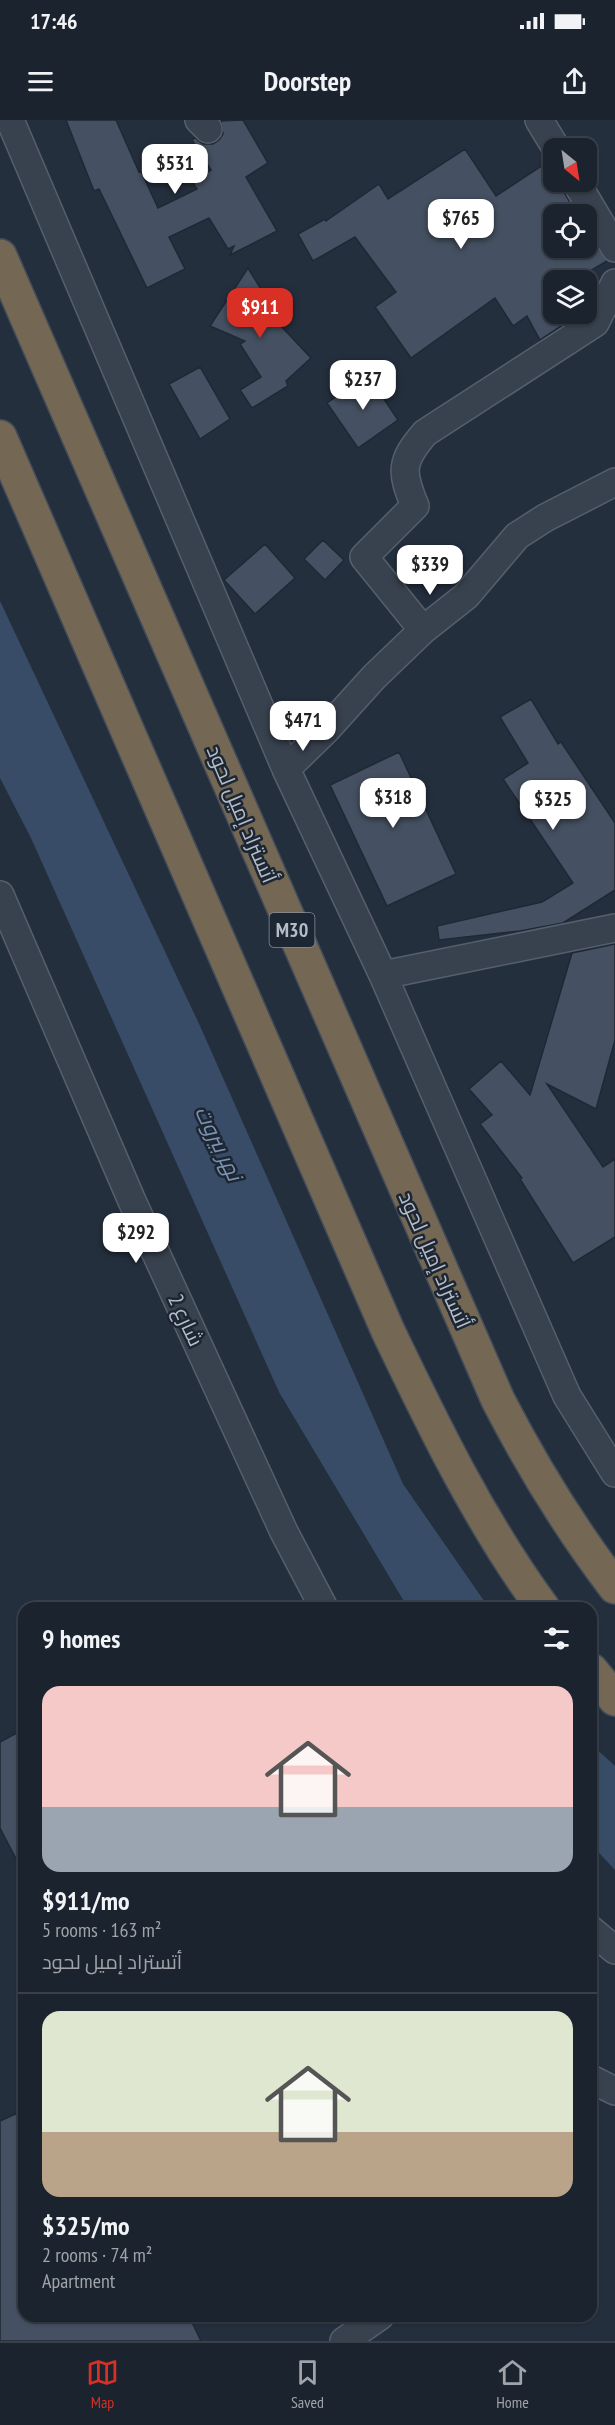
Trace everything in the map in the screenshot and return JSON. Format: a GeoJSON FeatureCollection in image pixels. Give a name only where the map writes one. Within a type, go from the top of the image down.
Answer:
{"type":"FeatureCollection","features":[{"type":"Feature","properties":{"kind":"highway","name":"أتستراد إميل لحود"},"geometry":{"type":"LineString","coordinates":[[0,256],[493,1390],[533,1467],[569,1523],[615,1587]]}},
{"type":"Feature","properties":{"kind":"highway"},"geometry":{"type":"LineString","coordinates":[[0,437],[388,1331],[455,1468],[504,1551],[539,1602]]}},
{"type":"Feature","properties":{"kind":"highway"},"geometry":{"type":"LineString","coordinates":[[597,1677],[615,1699]]}},
{"type":"Feature","properties":{"kind":"street"},"geometry":{"type":"LineString","coordinates":[[10,120],[286,770],[383,975],[567,1396],[615,1473]]}},
{"type":"Feature","properties":{"kind":"street"},"geometry":{"type":"LineString","coordinates":[[539,120],[550,138]]}},
{"type":"Feature","properties":{"kind":"street"},"geometry":{"type":"LineString","coordinates":[[582,192],[615,248]]}},
{"type":"Feature","properties":{"kind":"street"},"geometry":{"type":"LineString","coordinates":[[423,630],[364,557],[415,506],[404,480],[406,461],[412,447],[425,433],[595,322],[615,283]]}},
{"type":"Feature","properties":{"kind":"street"},"geometry":{"type":"LineString","coordinates":[[286,770],[374,677],[423,630],[466,596],[517,536],[545,518],[615,482]]}},
{"type":"Feature","properties":{"kind":"street","name":"شارع 2"},"geometry":{"type":"LineString","coordinates":[[0,896],[132,1201],[284,1532],[321,1602]]}},
{"type":"Feature","properties":{"kind":"street"},"geometry":{"type":"LineString","coordinates":[[383,975],[615,928]]}},
{"type":"Feature","properties":{"kind":"street"},"geometry":{"type":"LineString","coordinates":[[597,1935],[615,1950]]}},
{"type":"Feature","properties":{"kind":"street"},"geometry":{"type":"LineString","coordinates":[[597,2082],[615,2091]]}},
{"type":"Feature","properties":{"kind":"street"},"geometry":{"type":"LineString","coordinates":[[344,2341],[371,2322]]}},
{"type":"Feature","properties":{"kind":"water","name":"نهر بيروت"},"geometry":{"type":"Polygon","coordinates":[[[0,601],[200,1026],[403,1484],[485,1602],[404,1602],[279,1392],[31,838],[0,778],[0,601]]]}},
{"type":"Feature","properties":{"kind":"water"},"geometry":{"type":"Polygon","coordinates":[[[597,1750],[615,1766],[615,1870],[597,1850],[597,1750]]]}},
{"type":"Feature","properties":{"kind":"building"},"geometry":{"type":"Polygon","coordinates":[[[66,120],[116,120],[158,208],[197,189],[192,182],[211,170],[192,140],[195,138],[203,144],[213,144],[223,134],[221,121],[243,120],[268,163],[246,177],[277,231],[230,255],[234,246],[228,249],[209,218],[169,237],[185,269],[147,288],[99,189],[94,191],[66,120]]]}},
{"type":"Feature","properties":{"kind":"building"},"geometry":{"type":"Polygon","coordinates":[[[465,149],[496,196],[543,165],[543,192],[564,192],[571,204],[543,204],[543,258],[597,258],[597,247],[607,261],[592,270],[543,270],[543,324],[564,324],[540,340],[527,316],[513,326],[495,298],[411,358],[375,307],[396,292],[355,237],[313,261],[298,234],[325,219],[326,221],[379,184],[388,199],[465,149]]]}},
{"type":"Feature","properties":{"kind":"building"},"geometry":{"type":"Polygon","coordinates":[[[248,268],[281,322],[279,324],[311,358],[286,381],[288,386],[252,408],[240,390],[261,377],[240,344],[245,341],[210,326],[248,268]]]}},
{"type":"Feature","properties":{"kind":"building"},"geometry":{"type":"Polygon","coordinates":[[[200,367],[230,419],[200,439],[169,384],[200,367]]]}},
{"type":"Feature","properties":{"kind":"building"},"geometry":{"type":"Polygon","coordinates":[[[368,375],[398,420],[358,448],[327,403],[368,375]]]}},
{"type":"Feature","properties":{"kind":"building"},"geometry":{"type":"Polygon","coordinates":[[[323,540],[344,560],[325,580],[304,559],[323,540]]]}},
{"type":"Feature","properties":{"kind":"building"},"geometry":{"type":"Polygon","coordinates":[[[265,544],[295,578],[255,614],[224,580],[265,544]]]}},
{"type":"Feature","properties":{"kind":"building"},"geometry":{"type":"Polygon","coordinates":[[[531,699],[558,744],[561,742],[615,823],[615,890],[563,923],[520,931],[439,940],[437,926],[542,902],[573,883],[503,779],[528,763],[500,717],[531,699]]]}},
{"type":"Feature","properties":{"kind":"building"},"geometry":{"type":"Polygon","coordinates":[[[399,752],[456,874],[387,906],[330,785],[399,752]]]}},
{"type":"Feature","properties":{"kind":"building"},"geometry":{"type":"Polygon","coordinates":[[[615,944],[615,1040],[596,1109],[547,1084],[603,1167],[615,1159],[615,1237],[573,1263],[520,1179],[522,1178],[480,1124],[492,1115],[469,1089],[501,1061],[530,1095],[572,953],[615,944]]]}},
{"type":"Feature","properties":{"kind":"building"},"geometry":{"type":"Polygon","coordinates":[[[18,1732],[18,1862],[0,1828],[0,1742],[18,1732]]]}},
{"type":"Feature","properties":{"kind":"building"},"geometry":{"type":"Polygon","coordinates":[[[18,2113],[18,2322],[192,2322],[201,2341],[0,2341],[0,2121],[18,2113]]]}}]}
